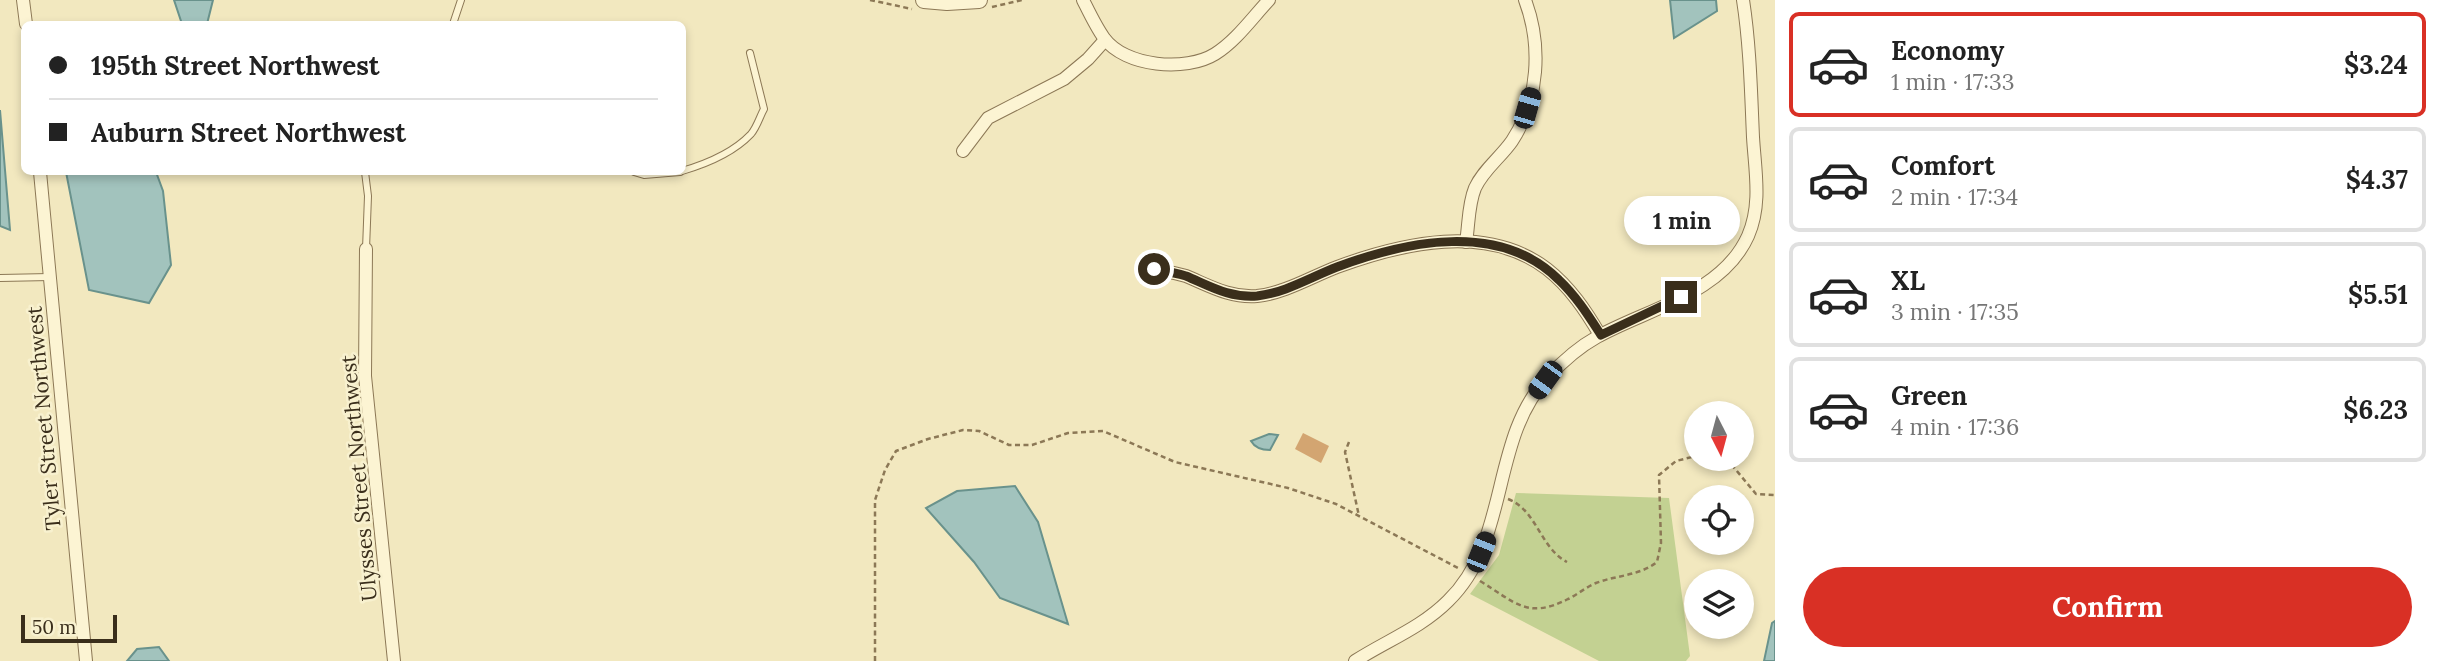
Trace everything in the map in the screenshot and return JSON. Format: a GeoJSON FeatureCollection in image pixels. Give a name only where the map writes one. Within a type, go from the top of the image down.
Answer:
{"type":"FeatureCollection","features":[{"type":"Feature","properties":{"kind":"street"},"geometry":{"type":"LineString","coordinates":[[23,0],[26,21]]}},
{"type":"Feature","properties":{"kind":"street"},"geometry":{"type":"LineString","coordinates":[[924,0],[979,0]]}},
{"type":"Feature","properties":{"kind":"street"},"geometry":{"type":"LineString","coordinates":[[1083,0],[1105,40],[1141,60],[1165,65],[1191,64],[1214,55],[1231,41],[1269,0]]}},
{"type":"Feature","properties":{"kind":"street"},"geometry":{"type":"LineString","coordinates":[[1466,242],[1475,189],[1481,177],[1511,143],[1532,92],[1535,40],[1525,0]]}},
{"type":"Feature","properties":{"kind":"street"},"geometry":{"type":"LineString","coordinates":[[1354,661],[1425,621],[1460,587],[1473,568],[1488,536],[1512,439],[1532,399],[1562,363],[1601,335],[1702,286],[1730,263],[1747,238],[1753,222],[1757,185],[1743,0]]}},
{"type":"Feature","properties":{"kind":"street"},"geometry":{"type":"LineString","coordinates":[[963,151],[988,118],[1064,79],[1105,40]]}},
{"type":"Feature","properties":{"kind":"street","name":"Tyler Street Northwest"},"geometry":{"type":"LineString","coordinates":[[40,175],[86,661]]}},
{"type":"Feature","properties":{"kind":"street"},"geometry":{"type":"LineString","coordinates":[[1154,269],[1185,276],[1223,293],[1255,296],[1284,289],[1376,254],[1429,244],[1491,244],[1535,261],[1558,278],[1577,298],[1601,335]]}},
{"type":"Feature","properties":{"kind":"street","name":"Ulysses Street Northwest"},"geometry":{"type":"LineString","coordinates":[[366,249],[365,376],[394,661]]}},
{"type":"Feature","properties":{"kind":"lane"},"geometry":{"type":"LineString","coordinates":[[454,21],[461,0]]}},
{"type":"Feature","properties":{"kind":"lane"},"geometry":{"type":"LineString","coordinates":[[686,169],[704,164],[734,147],[753,132],[764,109],[750,53]]}},
{"type":"Feature","properties":{"kind":"lane"},"geometry":{"type":"LineString","coordinates":[[365,175],[368,196],[366,249]]}},
{"type":"Feature","properties":{"kind":"lane"},"geometry":{"type":"LineString","coordinates":[[0,278],[50,277]]}},
{"type":"Feature","properties":{"kind":"path"},"geometry":{"type":"LineString","coordinates":[[876,661],[875,500],[885,470],[896,451],[963,430],[979,431],[1009,445],[1032,445],[1068,433],[1103,431],[1175,462],[1288,488],[1336,504],[1463,570]]}},
{"type":"Feature","properties":{"kind":"path"},"geometry":{"type":"LineString","coordinates":[[1349,442],[1345,452],[1359,516]]}},
{"type":"Feature","properties":{"kind":"path"},"geometry":{"type":"LineString","coordinates":[[1479,581],[1525,608],[1538,610],[1550,608],[1596,583],[1649,568],[1657,562],[1661,543],[1659,475],[1676,461],[1684,459]]}},
{"type":"Feature","properties":{"kind":"path"},"geometry":{"type":"LineString","coordinates":[[1737,471],[1756,494],[1775,495]]}},
{"type":"Feature","properties":{"kind":"path"},"geometry":{"type":"LineString","coordinates":[[1498,495],[1518,503],[1530,516],[1547,545],[1567,562]]}},
{"type":"Feature","properties":{"kind":"green space"},"geometry":{"type":"Polygon","coordinates":[[[1516,493],[1669,498],[1684,611],[1684,639],[1688,639],[1690,656],[1686,661],[1599,661],[1470,594],[1499,555],[1516,493]]]}},
{"type":"Feature","properties":{"kind":"water"},"geometry":{"type":"Polygon","coordinates":[[[174,0],[213,0],[208,21],[181,21],[174,0]]]}},
{"type":"Feature","properties":{"kind":"water"},"geometry":{"type":"Polygon","coordinates":[[[1670,0],[1716,0],[1717,11],[1674,38],[1670,0]]]}},
{"type":"Feature","properties":{"kind":"water"},"geometry":{"type":"Polygon","coordinates":[[[0,110],[10,230],[0,226],[0,110]]]}},
{"type":"Feature","properties":{"kind":"water"},"geometry":{"type":"Polygon","coordinates":[[[67,175],[157,175],[163,191],[171,265],[149,303],[89,290],[67,175]]]}},
{"type":"Feature","properties":{"kind":"water"},"geometry":{"type":"Polygon","coordinates":[[[1269,434],[1278,435],[1270,450],[1259,448],[1251,441],[1269,434]]]}},
{"type":"Feature","properties":{"kind":"water"},"geometry":{"type":"Polygon","coordinates":[[[1015,486],[1038,522],[1068,624],[1000,598],[974,562],[926,508],[957,491],[1015,486]]]}},
{"type":"Feature","properties":{"kind":"water"},"geometry":{"type":"Polygon","coordinates":[[[1775,621],[1775,661],[1764,661],[1772,623],[1775,621]]]}},
{"type":"Feature","properties":{"kind":"water"},"geometry":{"type":"Polygon","coordinates":[[[159,647],[169,661],[127,661],[137,649],[159,647]]]}},
{"type":"Feature","properties":{"kind":"building"},"geometry":{"type":"Polygon","coordinates":[[[1303,433],[1329,446],[1321,463],[1295,449],[1303,433]]]}},
{"type":"Feature","properties":{"kind":"route"},"geometry":{"type":"LineString","coordinates":[[1154,269],[1185,276],[1223,293],[1255,296],[1284,289],[1337,267],[1394,249],[1471,241],[1522,254],[1547,269],[1577,298],[1601,335],[1681,297]]}}]}
